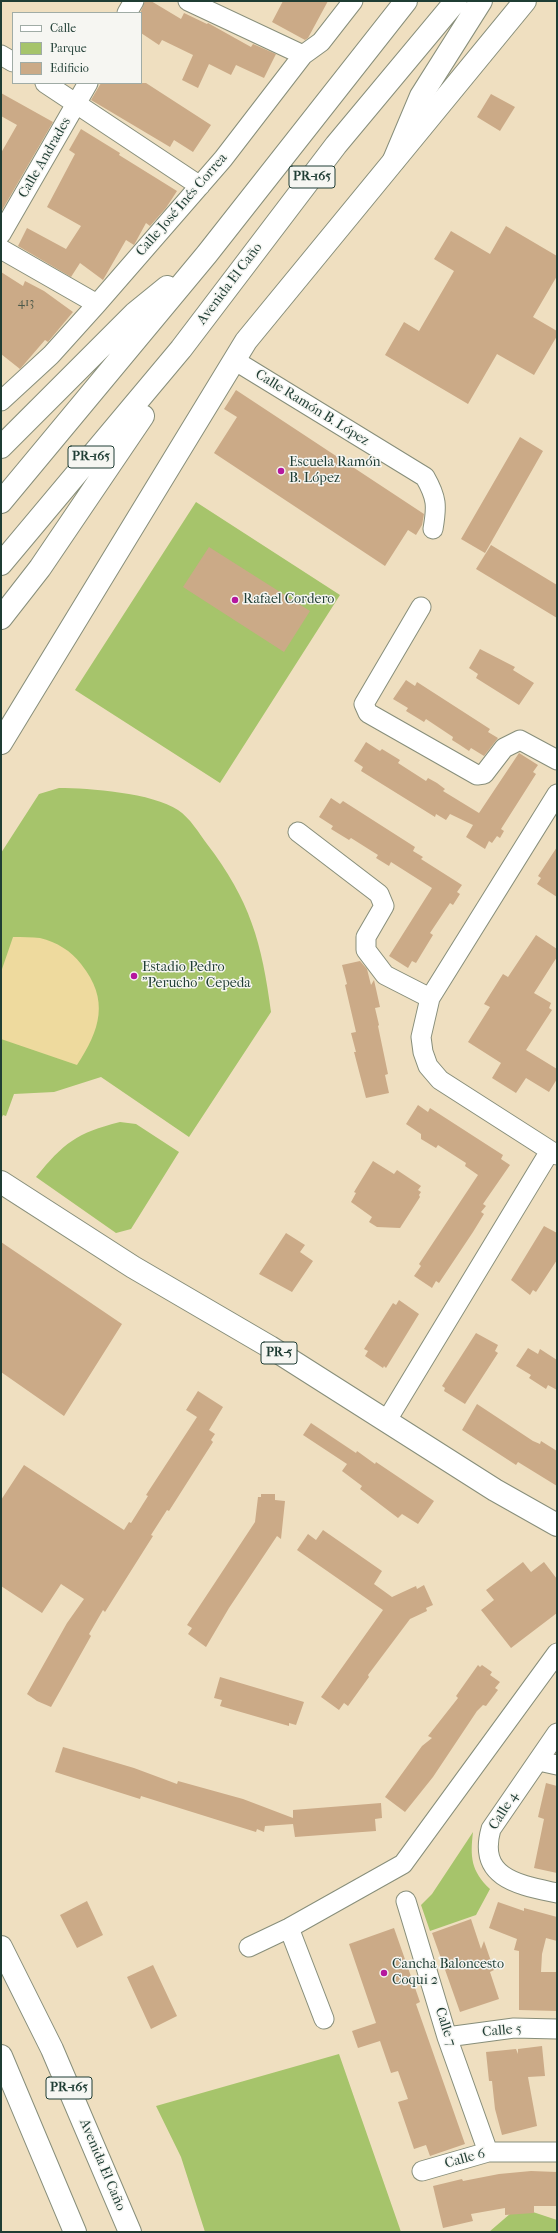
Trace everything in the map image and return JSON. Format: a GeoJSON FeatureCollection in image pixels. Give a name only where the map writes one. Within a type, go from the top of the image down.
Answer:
{"type":"FeatureCollection","features":[{"type":"Feature","properties":{"kind":"main road","name":"PR-165"},"geometry":{"type":"LineString","coordinates":[[1,502],[207,254],[406,1]]}},
{"type":"Feature","properties":{"kind":"main road","name":"Avenida El Caño"},"geometry":{"type":"LineString","coordinates":[[1,564],[181,349],[336,145],[456,1]]}},
{"type":"Feature","properties":{"kind":"main road"},"geometry":{"type":"LineString","coordinates":[[394,160],[421,96],[481,1]]}},
{"type":"Feature","properties":{"kind":"main road"},"geometry":{"type":"LineString","coordinates":[[1,743],[246,341],[525,1]]}},
{"type":"Feature","properties":{"kind":"main road"},"geometry":{"type":"LineString","coordinates":[[1,447],[135,313],[207,254]]}},
{"type":"Feature","properties":{"kind":"main road"},"geometry":{"type":"LineString","coordinates":[[1,618],[40,568],[124,442],[159,394],[181,349]]}},
{"type":"Feature","properties":{"kind":"main road","name":"PR-5"},"geometry":{"type":"LineString","coordinates":[[1,1182],[133,1267],[209,1310],[387,1420],[507,1497],[557,1525]]}},
{"type":"Feature","properties":{"kind":"main road","name":"Avenida El Caño"},"geometry":{"type":"LineString","coordinates":[[1,1947],[52,2049],[130,2232]]}},
{"type":"Feature","properties":{"kind":"main road"},"geometry":{"type":"LineString","coordinates":[[1,2056],[74,2232]]}},
{"type":"Feature","properties":{"kind":"street"},"geometry":{"type":"LineString","coordinates":[[128,12],[134,1]]}},
{"type":"Feature","properties":{"kind":"street"},"geometry":{"type":"LineString","coordinates":[[188,1],[303,55]]}},
{"type":"Feature","properties":{"kind":"street","name":"Calle José Inés Correa"},"geometry":{"type":"LineString","coordinates":[[1,401],[51,355],[97,304],[200,186],[303,55],[321,42],[353,1]]}},
{"type":"Feature","properties":{"kind":"street"},"geometry":{"type":"LineString","coordinates":[[1,55],[12,61]]}},
{"type":"Feature","properties":{"kind":"street"},"geometry":{"type":"LineString","coordinates":[[47,84],[200,186]]}},
{"type":"Feature","properties":{"kind":"street","name":"Calle Andrades"},"geometry":{"type":"LineString","coordinates":[[1,234],[87,84]]}},
{"type":"Feature","properties":{"kind":"street"},"geometry":{"type":"LineString","coordinates":[[1,249],[97,304]]}},
{"type":"Feature","properties":{"kind":"street","name":"Calle Ramón B. López"},"geometry":{"type":"LineString","coordinates":[[234,360],[425,477],[434,493],[436,508],[433,529]]}},
{"type":"Feature","properties":{"kind":"street"},"geometry":{"type":"LineString","coordinates":[[421,607],[364,704],[368,713],[477,775],[484,774],[504,748],[520,740],[557,760]]}},
{"type":"Feature","properties":{"kind":"street"},"geometry":{"type":"LineString","coordinates":[[387,1420],[554,1153],[440,1080],[428,1066],[423,1052],[421,1037],[430,998],[557,794]]}},
{"type":"Feature","properties":{"kind":"street"},"geometry":{"type":"LineString","coordinates":[[298,832],[379,894],[384,906],[366,938],[366,950],[385,975],[430,998]]}},
{"type":"Feature","properties":{"kind":"street"},"geometry":{"type":"LineString","coordinates":[[249,1947],[289,1928],[403,1864],[557,1653]]}},
{"type":"Feature","properties":{"kind":"street","name":"Calle 4"},"geometry":{"type":"LineString","coordinates":[[557,1733],[491,1829],[487,1844],[488,1856],[495,1867],[513,1883],[557,1893]]}},
{"type":"Feature","properties":{"kind":"street"},"geometry":{"type":"LineString","coordinates":[[538,1761],[557,1765]]}},
{"type":"Feature","properties":{"kind":"street","name":"Calle 7"},"geometry":{"type":"LineString","coordinates":[[406,1901],[447,2037],[488,2152]]}},
{"type":"Feature","properties":{"kind":"street"},"geometry":{"type":"LineString","coordinates":[[289,1928],[324,2019]]}},
{"type":"Feature","properties":{"kind":"street","name":"Calle 5"},"geometry":{"type":"LineString","coordinates":[[447,2037],[514,2028],[557,2029]]}},
{"type":"Feature","properties":{"kind":"street","name":"Calle 6"},"geometry":{"type":"LineString","coordinates":[[422,2171],[488,2152],[557,2152]]}},
{"type":"Feature","properties":{"kind":"green space"},"geometry":{"type":"Polygon","coordinates":[[[196,502],[340,595],[220,783],[75,690],[196,502]]]}},
{"type":"Feature","properties":{"kind":"green space","name":"Estadio Pedro \"Perucho\" Cepeda"},"geometry":{"type":"Polygon","coordinates":[[[59,788],[103,790],[137,796],[153,799],[178,810],[194,826],[222,864],[234,884],[252,923],[263,965],[271,1012],[189,1137],[101,1077],[54,1092],[14,1094],[6,1116],[3,1115],[1,1119],[1,853],[39,794],[59,788]]]}},
{"type":"Feature","properties":{"kind":"green space"},"geometry":{"type":"Polygon","coordinates":[[[120,1122],[136,1124],[179,1152],[131,1229],[116,1233],[36,1177],[63,1148],[81,1135],[92,1130],[120,1122]]]}},
{"type":"Feature","properties":{"kind":"green space"},"geometry":{"type":"Polygon","coordinates":[[[473,1832],[472,1856],[475,1870],[490,1889],[476,1915],[430,1931],[421,1905],[432,1894],[473,1832]]]}},
{"type":"Feature","properties":{"kind":"green space"},"geometry":{"type":"Polygon","coordinates":[[[339,2054],[401,2232],[205,2232],[181,2157],[156,2106],[339,2054]]]}},
{"type":"Feature","properties":{"kind":"green space"},"geometry":{"type":"Polygon","coordinates":[[[518,2207],[557,2220],[557,2232],[489,2232],[518,2207]]]}},
{"type":"Feature","properties":{"kind":"sand"},"geometry":{"type":"Polygon","coordinates":[[[13,937],[40,938],[58,945],[77,959],[90,977],[96,990],[99,1003],[98,1015],[96,1027],[91,1040],[77,1065],[1,1039],[1,972],[13,937]]]}},
{"type":"Feature","properties":{"kind":"building"},"geometry":{"type":"Polygon","coordinates":[[[145,1],[151,1],[181,19],[184,13],[207,24],[208,23],[251,47],[253,44],[276,54],[264,78],[236,65],[231,75],[209,64],[198,88],[182,80],[193,55],[162,40],[159,45],[142,34],[141,11],[145,1]]]}},
{"type":"Feature","properties":{"kind":"building"},"geometry":{"type":"Polygon","coordinates":[[[283,1],[328,1],[308,38],[305,40],[272,22],[283,1]]]}},
{"type":"Feature","properties":{"kind":"building"},"geometry":{"type":"Polygon","coordinates":[[[146,83],[211,125],[193,152],[174,140],[170,147],[91,100],[100,84],[146,83]]]}},
{"type":"Feature","properties":{"kind":"building"},"geometry":{"type":"Polygon","coordinates":[[[1,93],[53,122],[1,212],[1,153],[17,125],[1,116],[1,93]]]}},
{"type":"Feature","properties":{"kind":"building"},"geometry":{"type":"Polygon","coordinates":[[[491,94],[515,107],[500,131],[477,117],[491,94]]]}},
{"type":"Feature","properties":{"kind":"building"},"geometry":{"type":"Polygon","coordinates":[[[81,129],[120,153],[119,155],[177,191],[166,208],[150,226],[146,223],[134,245],[126,240],[103,280],[80,263],[71,277],[18,246],[27,228],[66,249],[81,226],[47,207],[75,154],[69,150],[81,129]]]}},
{"type":"Feature","properties":{"kind":"building"},"geometry":{"type":"Polygon","coordinates":[[[506,226],[557,256],[557,276],[533,317],[557,331],[557,336],[534,375],[497,354],[468,404],[385,355],[404,322],[419,331],[454,271],[434,259],[451,231],[490,254],[506,226]]]}},
{"type":"Feature","properties":{"kind":"building"},"geometry":{"type":"Polygon","coordinates":[[[1,272],[23,286],[25,281],[44,291],[73,312],[48,342],[45,340],[20,369],[1,354],[1,272]]]}},
{"type":"Feature","properties":{"kind":"building"},"geometry":{"type":"Polygon","coordinates":[[[236,390],[424,514],[422,525],[416,535],[408,530],[385,566],[214,453],[237,417],[224,409],[236,390]]]}},
{"type":"Feature","properties":{"kind":"building"},"geometry":{"type":"Polygon","coordinates":[[[520,437],[543,451],[485,553],[461,539],[520,437]]]}},
{"type":"Feature","properties":{"kind":"building"},"geometry":{"type":"Polygon","coordinates":[[[491,545],[557,585],[557,618],[476,569],[491,545]]]}},
{"type":"Feature","properties":{"kind":"building"},"geometry":{"type":"Polygon","coordinates":[[[209,547],[310,611],[284,652],[183,587],[209,547]]]}},
{"type":"Feature","properties":{"kind":"building"},"geometry":{"type":"Polygon","coordinates":[[[480,649],[515,667],[513,670],[534,683],[519,705],[476,678],[478,674],[469,668],[480,649]]]}},
{"type":"Feature","properties":{"kind":"building"},"geometry":{"type":"Polygon","coordinates":[[[406,680],[415,686],[417,682],[490,729],[488,732],[498,738],[484,756],[471,748],[469,751],[452,740],[453,737],[426,719],[424,722],[406,711],[408,708],[393,699],[406,680]]]}},
{"type":"Feature","properties":{"kind":"building"},"geometry":{"type":"Polygon","coordinates":[[[366,742],[380,751],[382,749],[400,760],[398,763],[426,781],[428,778],[437,783],[445,789],[443,791],[479,813],[519,753],[538,765],[533,772],[536,774],[501,829],[504,831],[500,838],[497,836],[492,843],[489,841],[485,849],[466,837],[473,825],[450,814],[446,820],[436,814],[435,817],[361,771],[363,767],[354,761],[366,742]]]}},
{"type":"Feature","properties":{"kind":"building"},"geometry":{"type":"Polygon","coordinates":[[[331,798],[340,804],[343,801],[415,847],[413,851],[423,857],[421,859],[462,885],[457,892],[460,894],[453,905],[450,903],[430,933],[433,935],[416,963],[412,961],[408,968],[389,956],[432,888],[391,862],[389,866],[376,858],[378,855],[351,838],[349,840],[331,829],[333,826],[319,817],[331,798]]]}},
{"type":"Feature","properties":{"kind":"building"},"geometry":{"type":"Polygon","coordinates":[[[557,847],[557,897],[537,884],[541,878],[538,876],[557,847]]]}},
{"type":"Feature","properties":{"kind":"building"},"geometry":{"type":"Polygon","coordinates":[[[536,935],[557,949],[557,957],[534,993],[551,1003],[549,1008],[552,1010],[526,1050],[557,1069],[557,1079],[549,1092],[526,1078],[516,1093],[492,1078],[501,1063],[468,1042],[490,1007],[484,1004],[503,974],[508,977],[536,935]]]}},
{"type":"Feature","properties":{"kind":"building"},"geometry":{"type":"Polygon","coordinates":[[[360,961],[367,969],[371,985],[374,980],[380,1007],[375,1008],[388,1074],[385,1075],[389,1093],[366,1098],[354,1052],[356,1052],[351,1033],[356,1032],[342,965],[360,961]]]}},
{"type":"Feature","properties":{"kind":"building"},"geometry":{"type":"Polygon","coordinates":[[[418,1105],[428,1112],[430,1108],[503,1155],[501,1159],[510,1165],[483,1204],[486,1206],[481,1212],[484,1214],[473,1232],[439,1283],[436,1281],[432,1288],[414,1276],[421,1266],[419,1264],[478,1175],[465,1166],[466,1163],[438,1145],[436,1148],[421,1139],[421,1134],[406,1124],[418,1105]]]}},
{"type":"Feature","properties":{"kind":"building"},"geometry":{"type":"Polygon","coordinates":[[[373,1161],[394,1174],[397,1170],[421,1186],[418,1190],[421,1192],[419,1195],[420,1197],[400,1228],[377,1227],[369,1222],[372,1217],[351,1202],[356,1193],[354,1192],[373,1161]]]}},
{"type":"Feature","properties":{"kind":"building"},"geometry":{"type":"Polygon","coordinates":[[[544,1226],[557,1233],[557,1260],[536,1292],[533,1290],[530,1295],[511,1280],[544,1226]]]}},
{"type":"Feature","properties":{"kind":"building"},"geometry":{"type":"Polygon","coordinates":[[[286,1233],[305,1245],[300,1252],[313,1261],[292,1292],[259,1274],[286,1233]]]}},
{"type":"Feature","properties":{"kind":"building"},"geometry":{"type":"Polygon","coordinates":[[[1,1242],[122,1324],[64,1416],[1,1372],[1,1242]]]}},
{"type":"Feature","properties":{"kind":"building"},"geometry":{"type":"Polygon","coordinates":[[[399,1300],[419,1314],[386,1368],[384,1366],[383,1368],[365,1356],[368,1351],[364,1349],[393,1303],[396,1305],[399,1300]]]}},
{"type":"Feature","properties":{"kind":"building"},"geometry":{"type":"Polygon","coordinates":[[[476,1333],[498,1345],[495,1351],[498,1353],[465,1404],[444,1391],[445,1388],[442,1386],[476,1333]]]}},
{"type":"Feature","properties":{"kind":"building"},"geometry":{"type":"Polygon","coordinates":[[[528,1348],[538,1354],[540,1349],[557,1360],[557,1390],[548,1385],[546,1389],[529,1378],[531,1375],[516,1366],[528,1348]]]}},
{"type":"Feature","properties":{"kind":"building"},"geometry":{"type":"Polygon","coordinates":[[[198,1391],[223,1407],[209,1430],[215,1434],[211,1440],[213,1442],[169,1511],[167,1510],[151,1535],[153,1536],[105,1612],[103,1610],[89,1634],[91,1636],[51,1707],[37,1701],[27,1694],[67,1623],[84,1599],[61,1584],[42,1613],[1,1586],[1,1500],[24,1465],[124,1530],[129,1522],[131,1523],[148,1496],[146,1495],[197,1417],[186,1410],[198,1391]]]}},
{"type":"Feature","properties":{"kind":"building"},"geometry":{"type":"Polygon","coordinates":[[[477,1404],[533,1441],[540,1444],[541,1441],[557,1451],[557,1486],[518,1462],[516,1465],[462,1430],[477,1404]]]}},
{"type":"Feature","properties":{"kind":"building"},"geometry":{"type":"Polygon","coordinates":[[[311,1423],[356,1453],[357,1451],[375,1464],[376,1462],[434,1501],[418,1524],[402,1514],[398,1518],[360,1489],[362,1486],[342,1471],[347,1464],[303,1435],[311,1423]]]}},
{"type":"Feature","properties":{"kind":"building"},"geometry":{"type":"Polygon","coordinates":[[[261,1494],[275,1494],[275,1500],[285,1501],[281,1539],[277,1536],[229,1608],[206,1647],[188,1634],[192,1628],[187,1625],[255,1522],[258,1497],[261,1497],[261,1494]]]}},
{"type":"Feature","properties":{"kind":"building"},"geometry":{"type":"Polygon","coordinates":[[[323,1530],[382,1571],[374,1584],[392,1597],[416,1586],[417,1589],[424,1585],[433,1605],[426,1608],[427,1611],[410,1619],[368,1675],[369,1677],[348,1706],[344,1703],[339,1710],[321,1697],[383,1610],[297,1550],[308,1534],[316,1540],[323,1530]]]}},
{"type":"Feature","properties":{"kind":"building"},"geometry":{"type":"Polygon","coordinates":[[[523,1562],[531,1572],[544,1562],[557,1579],[557,1613],[511,1648],[481,1610],[494,1600],[486,1590],[523,1562]]]}},
{"type":"Feature","properties":{"kind":"building"},"geometry":{"type":"Polygon","coordinates":[[[478,1665],[480,1667],[482,1665],[492,1672],[490,1675],[500,1682],[495,1688],[498,1690],[486,1706],[483,1705],[477,1711],[433,1777],[405,1812],[385,1797],[422,1746],[432,1738],[428,1736],[458,1698],[456,1696],[478,1665]]]}},
{"type":"Feature","properties":{"kind":"building"},"geometry":{"type":"Polygon","coordinates":[[[220,1677],[304,1702],[296,1725],[289,1723],[289,1726],[220,1706],[222,1700],[214,1698],[220,1677]]]}},
{"type":"Feature","properties":{"kind":"building"},"geometry":{"type":"Polygon","coordinates":[[[63,1747],[134,1768],[177,1784],[178,1781],[243,1799],[293,1818],[293,1810],[381,1803],[382,1818],[375,1819],[376,1831],[295,1837],[293,1824],[265,1826],[264,1832],[257,1829],[256,1832],[141,1796],[140,1799],[55,1772],[63,1747]]]}},
{"type":"Feature","properties":{"kind":"building"},"geometry":{"type":"Polygon","coordinates":[[[546,1783],[557,1786],[557,1873],[534,1868],[544,1819],[538,1817],[546,1783]]]}},
{"type":"Feature","properties":{"kind":"building"},"geometry":{"type":"Polygon","coordinates":[[[87,1901],[103,1935],[77,1948],[60,1915],[87,1901]]]}},
{"type":"Feature","properties":{"kind":"building"},"geometry":{"type":"Polygon","coordinates":[[[498,1902],[524,1911],[524,1908],[557,1917],[557,1941],[546,1938],[542,1954],[541,1972],[557,1972],[557,2011],[519,2010],[519,1951],[514,1950],[517,1939],[489,1928],[498,1902]]]}},
{"type":"Feature","properties":{"kind":"building"},"geometry":{"type":"Polygon","coordinates":[[[471,1919],[481,1949],[484,1941],[494,1970],[490,1972],[499,1999],[460,2012],[432,1933],[471,1919]]]}},
{"type":"Feature","properties":{"kind":"building"},"geometry":{"type":"Polygon","coordinates":[[[394,1928],[420,2002],[416,2004],[465,2144],[430,2156],[426,2145],[414,2149],[398,2102],[408,2099],[398,2071],[391,2073],[380,2041],[358,2048],[352,2031],[376,2023],[349,1944],[394,1928]]]}},
{"type":"Feature","properties":{"kind":"building"},"geometry":{"type":"Polygon","coordinates":[[[153,1965],[177,2016],[151,2029],[127,1977],[153,1965]]]}},
{"type":"Feature","properties":{"kind":"building"},"geometry":{"type":"Polygon","coordinates":[[[542,2046],[545,2076],[528,2077],[537,2126],[502,2135],[495,2109],[492,2081],[489,2081],[486,2052],[516,2049],[518,2054],[518,2049],[542,2046]]]}},
{"type":"Feature","properties":{"kind":"building"},"geometry":{"type":"Polygon","coordinates":[[[531,2171],[557,2172],[557,2206],[534,2206],[534,2213],[505,2215],[505,2208],[471,2214],[473,2221],[443,2228],[433,2186],[462,2179],[463,2181],[499,2174],[531,2171]]]}},
{"type":"Feature","properties":{"kind":"place","name":"Escuela Ramón B. López"},"geometry":{"type":"Point","coordinates":[281,471]}},
{"type":"Feature","properties":{"kind":"place","name":"Rafael Cordero"},"geometry":{"type":"Point","coordinates":[235,600]}},
{"type":"Feature","properties":{"kind":"place","name":"Estadio Pedro \"Perucho\" Cepeda"},"geometry":{"type":"Point","coordinates":[134,976]}},
{"type":"Feature","properties":{"kind":"place","name":"Cancha Baloncesto Coqui 2"},"geometry":{"type":"Point","coordinates":[384,1973]}}]}
